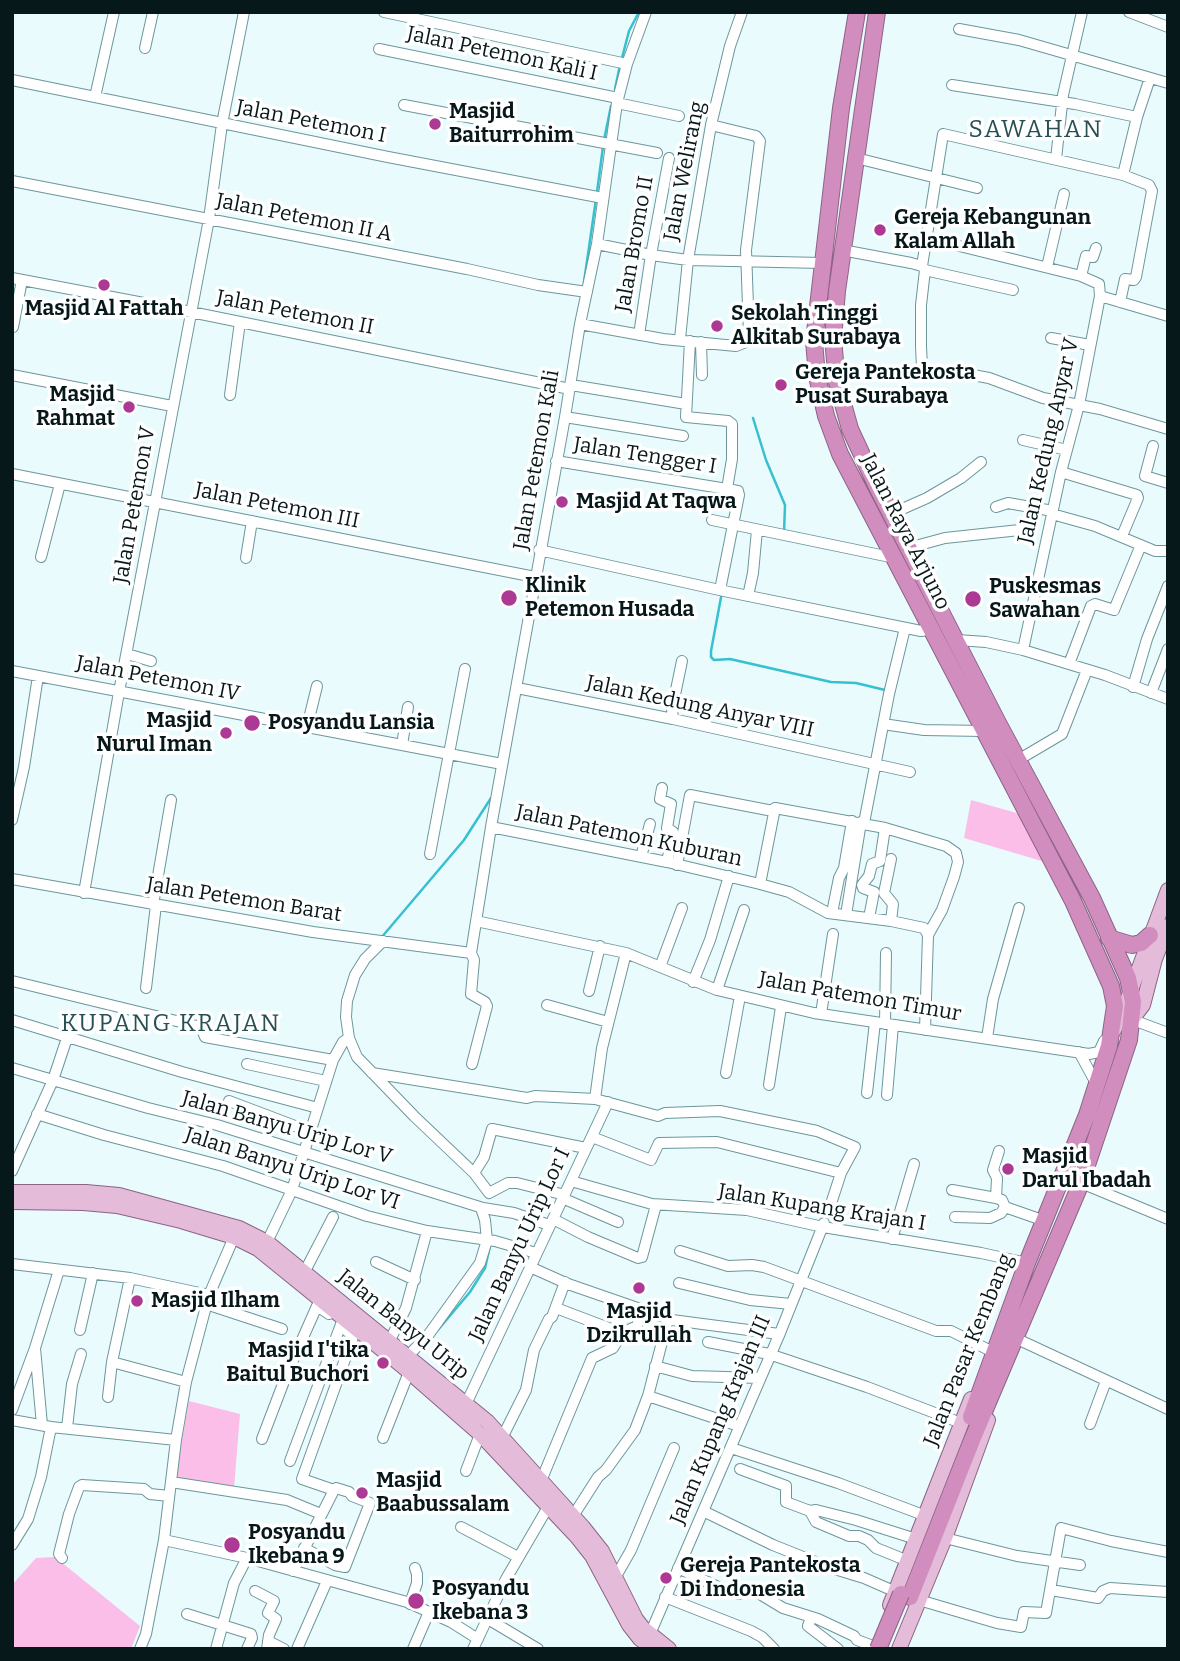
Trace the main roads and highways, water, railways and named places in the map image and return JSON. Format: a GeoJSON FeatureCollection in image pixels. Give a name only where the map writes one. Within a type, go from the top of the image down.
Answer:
{"type":"FeatureCollection","features":[{"type":"Feature","properties":{"kind":"highway","name":"Jalan Raya Arjuno"},"geometry":{"type":"LineString","coordinates":[[857,12],[839,131],[814,341],[817,376],[826,416],[841,454],[957,640],[986,727],[1005,736],[1092,898],[1132,988],[1133,1019]]}},
{"type":"Feature","properties":{"kind":"highway","name":"Jalan Raya Arjuno"},"geometry":{"type":"LineString","coordinates":[[877,12],[842,250],[833,339],[837,382],[850,429],[891,514],[901,553],[932,629],[986,727],[1073,901],[1111,986],[1115,1006],[1112,1035]]}},
{"type":"Feature","properties":{"kind":"highway"},"geometry":{"type":"LineString","coordinates":[[839,131],[847,129],[859,134]]}},
{"type":"Feature","properties":{"kind":"highway"},"geometry":{"type":"LineString","coordinates":[[1109,938],[1132,945],[1141,943],[1150,935]]}},
{"type":"Feature","properties":{"kind":"highway","name":"Jalan Pasar Kembang"},"geometry":{"type":"LineString","coordinates":[[996,1362],[1015,1338],[1081,1183],[1114,1090],[1133,1019]]}},
{"type":"Feature","properties":{"kind":"highway","name":"Jalan Pasar Kembang"},"geometry":{"type":"LineString","coordinates":[[996,1362],[1027,1263],[1097,1085],[1112,1035]]}},
{"type":"Feature","properties":{"kind":"highway"},"geometry":{"type":"LineString","coordinates":[[874,1648],[996,1362]]}},
{"type":"Feature","properties":{"kind":"highway"},"geometry":{"type":"LineString","coordinates":[[890,1649],[965,1433]]}},
{"type":"Feature","properties":{"kind":"main road","name":"Jalan Pasar Kembang"},"geometry":{"type":"LineString","coordinates":[[1112,1035],[1168,890]]}},
{"type":"Feature","properties":{"kind":"main road"},"geometry":{"type":"LineString","coordinates":[[1133,1019],[1143,1004],[1155,959],[1168,926]]}},
{"type":"Feature","properties":{"kind":"main road","name":"Jalan Banyu Urip"},"geometry":{"type":"LineString","coordinates":[[12,1192],[106,1199],[188,1213],[239,1228],[267,1242],[389,1342],[407,1364],[480,1434],[592,1556],[629,1625],[640,1639],[669,1649]]}},
{"type":"Feature","properties":{"kind":"main road","name":"Jalan Banyu Urip"},"geometry":{"type":"LineString","coordinates":[[12,1202],[106,1199],[234,1237],[261,1252],[342,1322],[466,1404],[488,1422],[602,1551],[636,1619],[652,1641]]}},
{"type":"Feature","properties":{"kind":"main road","name":"Jalan Pasar Kembang"},"geometry":{"type":"LineString","coordinates":[[899,1649],[945,1538],[1002,1384],[996,1362]]}},
{"type":"Feature","properties":{"kind":"main road","name":"Jalan Pasar Kembang"},"geometry":{"type":"LineString","coordinates":[[874,1648],[916,1539],[965,1433]]}},
{"type":"Feature","properties":{"kind":"main road"},"geometry":{"type":"LineString","coordinates":[[886,1613],[897,1622],[910,1622]]}},
{"type":"Feature","properties":{"kind":"waterway"},"geometry":{"type":"LineString","coordinates":[[622,58],[629,31],[639,12]]}},
{"type":"Feature","properties":{"kind":"waterway"},"geometry":{"type":"LineString","coordinates":[[615,89],[620,65]]}},
{"type":"Feature","properties":{"kind":"waterway"},"geometry":{"type":"LineString","coordinates":[[604,140],[611,106]]}},
{"type":"Feature","properties":{"kind":"waterway"},"geometry":{"type":"LineString","coordinates":[[597,192],[603,147]]}},
{"type":"Feature","properties":{"kind":"waterway"},"geometry":{"type":"LineString","coordinates":[[584,282],[596,199]]}},
{"type":"Feature","properties":{"kind":"waterway"},"geometry":{"type":"LineString","coordinates":[[753,418],[766,460],[785,505],[784,533]]}},
{"type":"Feature","properties":{"kind":"waterway"},"geometry":{"type":"LineString","coordinates":[[722,592],[711,651],[714,660],[730,659],[831,682],[856,683],[885,690]]}},
{"type":"Feature","properties":{"kind":"waterway"},"geometry":{"type":"LineString","coordinates":[[381,938],[464,840],[491,798]]}},
{"type":"Feature","properties":{"kind":"waterway"},"geometry":{"type":"LineString","coordinates":[[437,1331],[470,1292],[485,1268],[490,1246]]}},
{"type":"Feature","properties":{"kind":"place","name":"Masjid Baiturrohim"},"geometry":{"type":"Point","coordinates":[435,124]}},
{"type":"Feature","properties":{"kind":"place","name":"Gereja Kebangunan Kalam Allah"},"geometry":{"type":"Point","coordinates":[880,230]}},
{"type":"Feature","properties":{"kind":"place","name":"Masjid Al Fattah"},"geometry":{"type":"Point","coordinates":[104,285]}},
{"type":"Feature","properties":{"kind":"place","name":"Sekolah Tinggi Alkitab Surabaya"},"geometry":{"type":"Point","coordinates":[717,326]}},
{"type":"Feature","properties":{"kind":"place","name":"Gereja Pantekosta Pusat Surabaya"},"geometry":{"type":"Point","coordinates":[781,385]}},
{"type":"Feature","properties":{"kind":"place","name":"Masjid Rahmat"},"geometry":{"type":"Point","coordinates":[129,407]}},
{"type":"Feature","properties":{"kind":"place","name":"Masjid At Taqwa"},"geometry":{"type":"Point","coordinates":[562,502]}},
{"type":"Feature","properties":{"kind":"place","name":"Klinik Petemon Husada"},"geometry":{"type":"Point","coordinates":[509,598]}},
{"type":"Feature","properties":{"kind":"place","name":"Puskesmas Sawahan"},"geometry":{"type":"Point","coordinates":[973,599]}},
{"type":"Feature","properties":{"kind":"place","name":"Posyandu Lansia"},"geometry":{"type":"Point","coordinates":[252,723]}},
{"type":"Feature","properties":{"kind":"place","name":"Masjid Nurul Iman"},"geometry":{"type":"Point","coordinates":[226,733]}},
{"type":"Feature","properties":{"kind":"place","name":"Masjid Darul Ibadah"},"geometry":{"type":"Point","coordinates":[1008,1169]}},
{"type":"Feature","properties":{"kind":"place","name":"Masjid Dzikrullah"},"geometry":{"type":"Point","coordinates":[639,1288]}},
{"type":"Feature","properties":{"kind":"place","name":"Masjid Ilham"},"geometry":{"type":"Point","coordinates":[137,1301]}},
{"type":"Feature","properties":{"kind":"place","name":"Masjid I'tika Baitul Buchori"},"geometry":{"type":"Point","coordinates":[383,1363]}},
{"type":"Feature","properties":{"kind":"place","name":"Masjid Baabussalam"},"geometry":{"type":"Point","coordinates":[362,1493]}},
{"type":"Feature","properties":{"kind":"place","name":"Posyandu Ikebana 9"},"geometry":{"type":"Point","coordinates":[232,1545]}},
{"type":"Feature","properties":{"kind":"place","name":"Gereja Pantekosta Di Indonesia"},"geometry":{"type":"Point","coordinates":[666,1578]}},
{"type":"Feature","properties":{"kind":"place","name":"Posyandu Ikebana 3"},"geometry":{"type":"Point","coordinates":[416,1601]}},
{"type":"Feature","properties":{"kind":"district","name":"SAWAHAN"},"geometry":{"type":"Point","coordinates":[1036,130]}},
{"type":"Feature","properties":{"kind":"district","name":"KUPANG KRAJAN"},"geometry":{"type":"Point","coordinates":[171,1024]}}]}
